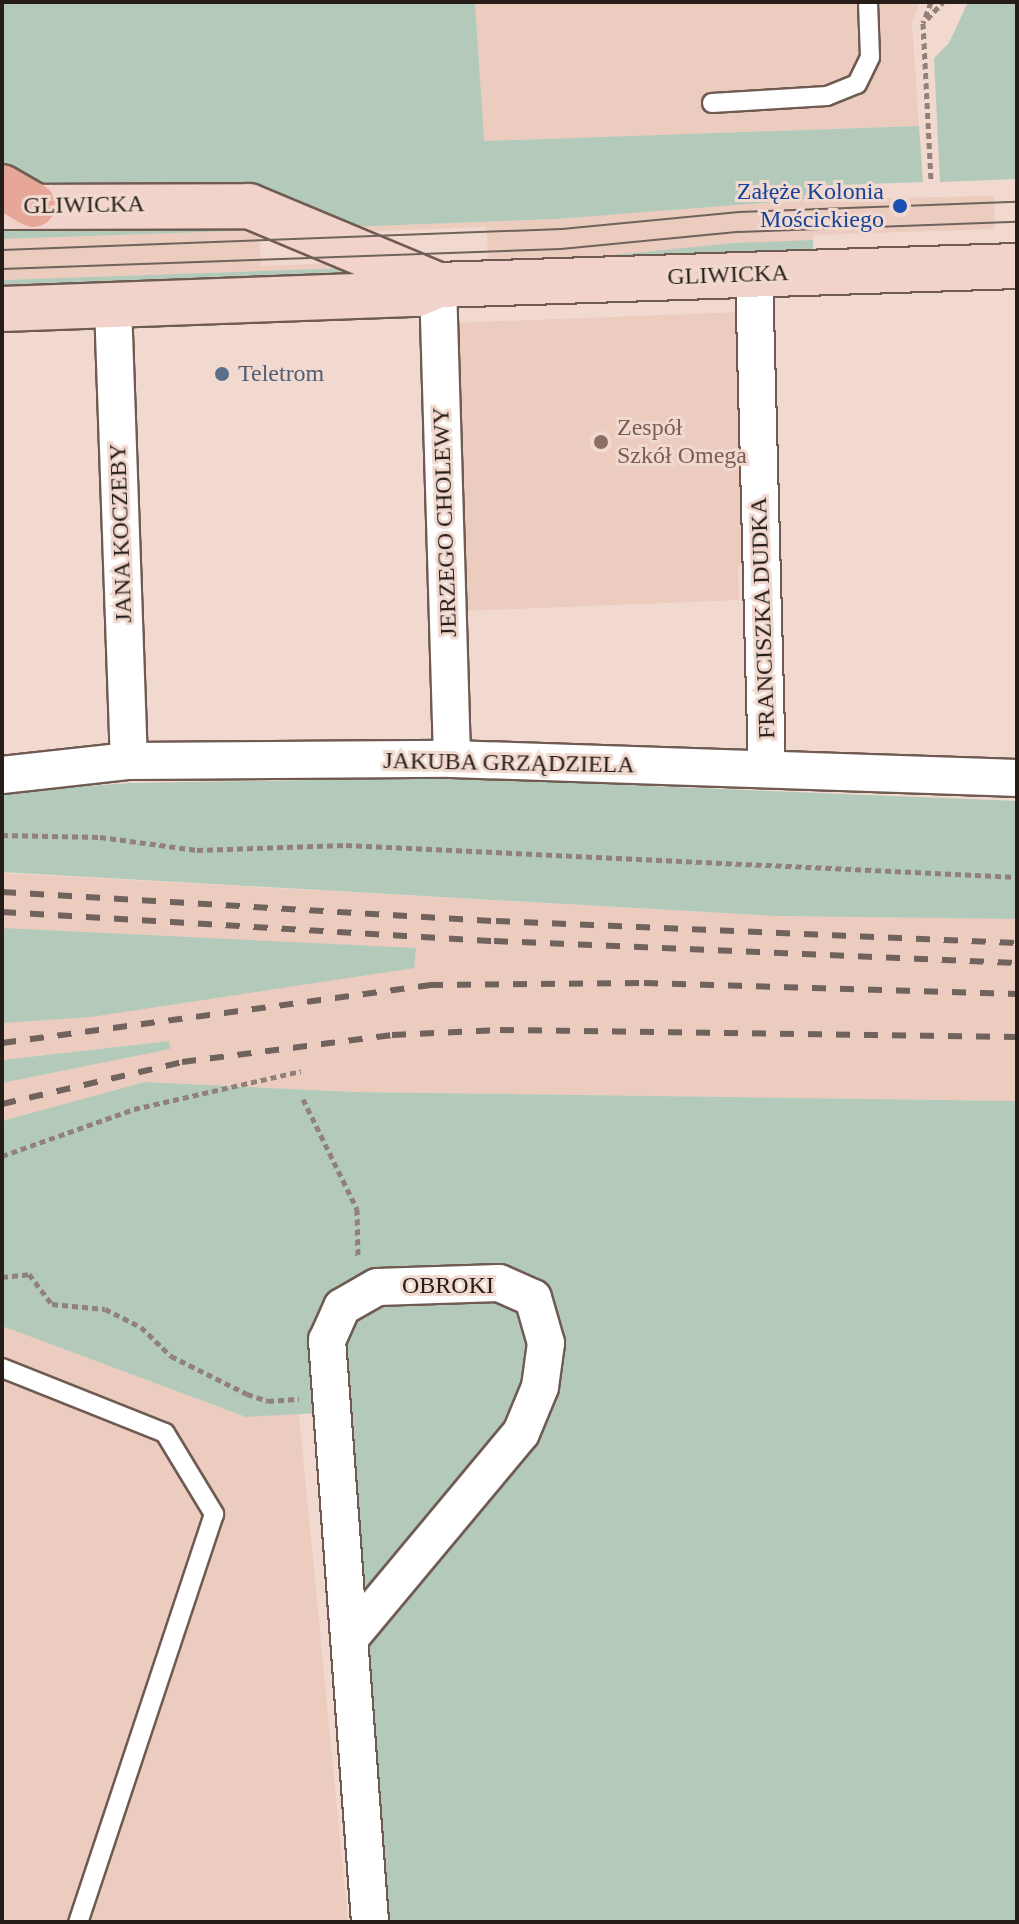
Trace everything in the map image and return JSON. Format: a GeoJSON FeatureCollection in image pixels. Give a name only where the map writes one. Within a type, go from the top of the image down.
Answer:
{"type":"FeatureCollection","features":[{"type":"Feature","properties":{"kind":"street","name":"GLIWICKA"},"geometry":{"type":"LineString","coordinates":[[12,200],[249,206],[438,285]]}},
{"type":"Feature","properties":{"kind":"street","name":"GLIWICKA"},"geometry":{"type":"LineString","coordinates":[[2,309],[418,294],[438,285],[1017,266]]}},
{"type":"Feature","properties":{"kind":"street","name":"FRANCISZKA DUDKA"},"geometry":{"type":"LineString","coordinates":[[754,274],[767,769]]}},
{"type":"Feature","properties":{"kind":"street","name":"JERZEGO CHOLEWY"},"geometry":{"type":"LineString","coordinates":[[438,285],[452,759]]}},
{"type":"Feature","properties":{"kind":"street","name":"JANA KOCZEBY"},"geometry":{"type":"LineString","coordinates":[[113,305],[129,761]]}},
{"type":"Feature","properties":{"kind":"street","name":"JAKUBA GRZĄDZIELA"},"geometry":{"type":"LineString","coordinates":[[2,775],[129,761],[452,759],[1017,778]]}},
{"type":"Feature","properties":{"kind":"street","name":"OBROKI"},"geometry":{"type":"LineString","coordinates":[[350,1638],[521,1433],[540,1387],[546,1343],[533,1298],[499,1283],[377,1287],[358,1297]]}},
{"type":"Feature","properties":{"kind":"street"},"geometry":{"type":"LineString","coordinates":[[358,1297],[342,1307],[327,1340],[328,1395],[350,1638],[370,1922]]}},
{"type":"Feature","properties":{"kind":"lane"},"geometry":{"type":"LineString","coordinates":[[712,103],[827,96],[857,84],[870,57],[868,2]]}},
{"type":"Feature","properties":{"kind":"lane"},"geometry":{"type":"LineString","coordinates":[[2,1368],[165,1433],[214,1514],[78,1922]]}},
{"type":"Feature","properties":{"kind":"path"},"geometry":{"type":"LineString","coordinates":[[931,2],[923,23],[931,182]]}},
{"type":"Feature","properties":{"kind":"path"},"geometry":{"type":"LineString","coordinates":[[923,23],[943,2]]}},
{"type":"Feature","properties":{"kind":"path"},"geometry":{"type":"LineString","coordinates":[[2,835],[100,837],[197,850],[346,845],[1017,877]]}},
{"type":"Feature","properties":{"kind":"path"},"geometry":{"type":"LineString","coordinates":[[2,1156],[134,1109],[301,1071]]}},
{"type":"Feature","properties":{"kind":"path"},"geometry":{"type":"LineString","coordinates":[[303,1099],[357,1209],[358,1297]]}},
{"type":"Feature","properties":{"kind":"path"},"geometry":{"type":"LineString","coordinates":[[2,1277],[29,1274],[52,1304],[105,1309],[141,1327],[171,1356],[247,1394],[268,1401],[328,1395]]}},
{"type":"Feature","properties":{"kind":"shaded area"},"geometry":{"type":"Polygon","coordinates":[[[475,2],[919,2],[912,23],[919,126],[483,141],[475,2]]]}},
{"type":"Feature","properties":{"kind":"shaded area"},"geometry":{"type":"Polygon","coordinates":[[[994,196],[995,229],[813,235],[813,240],[504,263],[489,260],[486,227],[355,232],[347,227],[557,219],[768,200],[994,196]]]}},
{"type":"Feature","properties":{"kind":"shaded area"},"geometry":{"type":"Polygon","coordinates":[[[264,230],[273,235],[259,236],[261,266],[336,263],[346,268],[2,280],[2,239],[264,230]]]}},
{"type":"Feature","properties":{"kind":"shaded area","name":"Zespół Szkół Omega"},"geometry":{"type":"Polygon","coordinates":[[[742,312],[748,562],[738,567],[739,600],[462,611],[454,323],[742,312]]]}},
{"type":"Feature","properties":{"kind":"shaded area"},"geometry":{"type":"Polygon","coordinates":[[[2,873],[776,916],[1017,919],[1017,1101],[354,1092],[145,1082],[2,1121],[2,1083],[169,1049],[168,1041],[2,1060],[2,873]]]}},
{"type":"Feature","properties":{"kind":"shaded area"},"geometry":{"type":"Polygon","coordinates":[[[2,1326],[246,1417],[299,1414],[348,1922],[2,1922],[2,1326]]]}},
{"type":"Feature","properties":{"kind":"green space"},"geometry":{"type":"Polygon","coordinates":[[[2,2],[475,2],[484,141],[919,126],[923,182],[812,186],[812,199],[557,219],[347,227],[259,188],[58,188],[6,178],[2,175],[2,2]]]}},
{"type":"Feature","properties":{"kind":"green space"},"geometry":{"type":"Polygon","coordinates":[[[968,2],[1017,2],[1017,191],[1016,179],[940,182],[934,58],[949,43],[968,2]]]}},
{"type":"Feature","properties":{"kind":"green space"},"geometry":{"type":"Polygon","coordinates":[[[214,219],[264,230],[2,239],[2,225],[214,219]]]}},
{"type":"Feature","properties":{"kind":"green space"},"geometry":{"type":"Polygon","coordinates":[[[813,240],[813,255],[562,260],[734,243],[813,240]]]}},
{"type":"Feature","properties":{"kind":"green space"},"geometry":{"type":"Polygon","coordinates":[[[346,268],[354,277],[2,287],[2,280],[346,268]]]}},
{"type":"Feature","properties":{"kind":"green space"},"geometry":{"type":"Polygon","coordinates":[[[450,778],[1017,801],[1017,919],[776,916],[2,872],[2,792],[130,783],[450,778]]]}},
{"type":"Feature","properties":{"kind":"green space"},"geometry":{"type":"Polygon","coordinates":[[[2,928],[416,948],[414,968],[91,1017],[2,1023],[2,928]]]}},
{"type":"Feature","properties":{"kind":"green space"},"geometry":{"type":"Polygon","coordinates":[[[169,1041],[170,1049],[2,1083],[2,1060],[169,1041]]]}},
{"type":"Feature","properties":{"kind":"green space"},"geometry":{"type":"Polygon","coordinates":[[[145,1082],[354,1092],[1017,1101],[1017,1922],[388,1922],[340,1412],[246,1417],[2,1326],[2,1121],[145,1082]]]}},
{"type":"Feature","properties":{"kind":"tram line"},"geometry":{"type":"LineString","coordinates":[[2,250],[562,229],[739,212],[1017,202]]}},
{"type":"Feature","properties":{"kind":"tram line"},"geometry":{"type":"LineString","coordinates":[[2,269],[561,249],[739,232],[1017,222]]}},
{"type":"Feature","properties":{"kind":"railway"},"geometry":{"type":"LineString","coordinates":[[2,892],[496,921],[1017,943]]}},
{"type":"Feature","properties":{"kind":"railway"},"geometry":{"type":"LineString","coordinates":[[2,912],[494,941],[1017,963]]}},
{"type":"Feature","properties":{"kind":"railway"},"geometry":{"type":"LineString","coordinates":[[2,1043],[429,985],[644,983],[1017,994]]}},
{"type":"Feature","properties":{"kind":"railway"},"geometry":{"type":"LineString","coordinates":[[2,1104],[182,1062],[392,1035],[500,1030],[1017,1037]]}},
{"type":"Feature","properties":{"kind":"place","name":"Załęże Kolonia Mościckiego"},"geometry":{"type":"Point","coordinates":[900,206]}},
{"type":"Feature","properties":{"kind":"place","name":"Teletrom"},"geometry":{"type":"Point","coordinates":[222,374]}},
{"type":"Feature","properties":{"kind":"place","name":"Zespół Szkół Omega"},"geometry":{"type":"Point","coordinates":[601,442]}}]}
